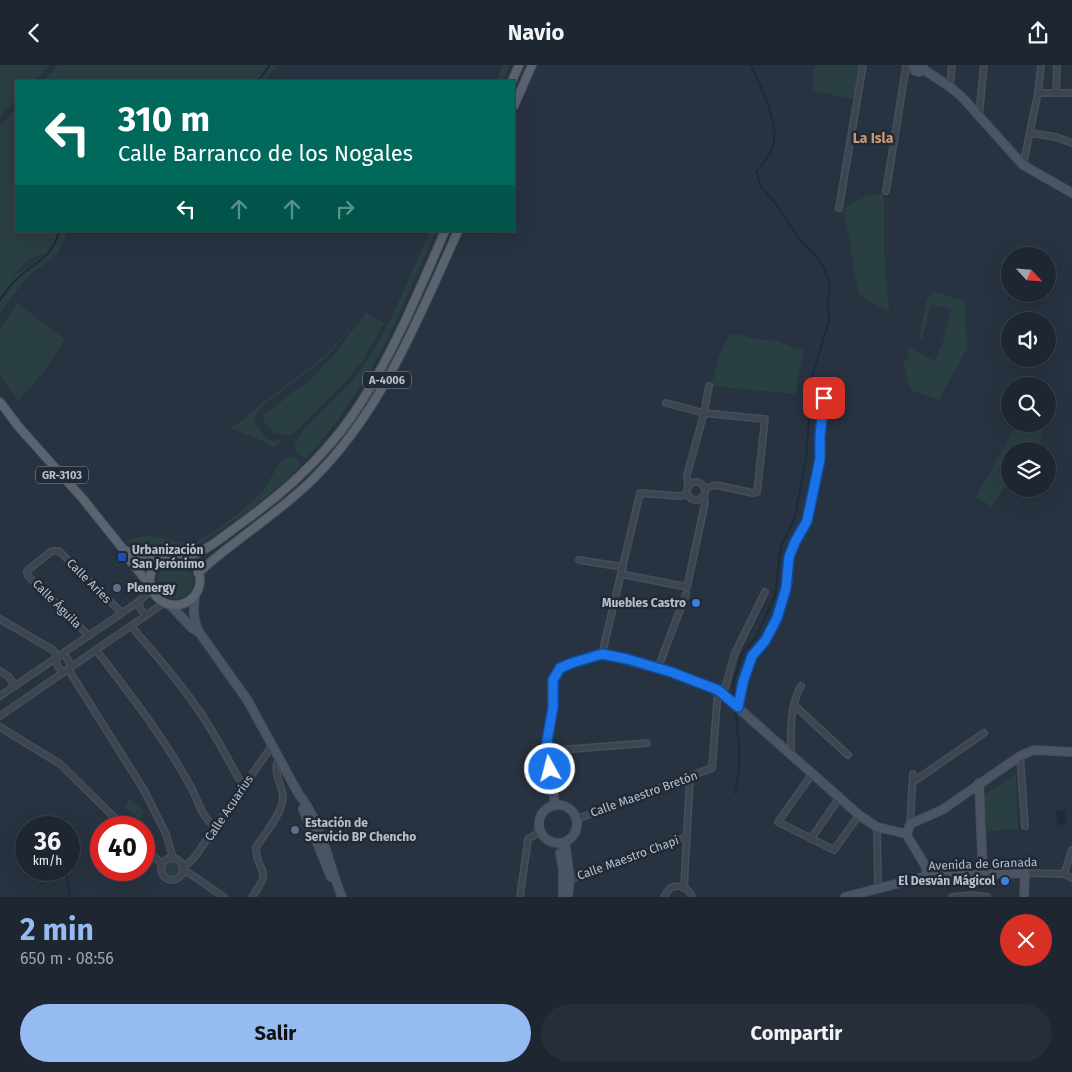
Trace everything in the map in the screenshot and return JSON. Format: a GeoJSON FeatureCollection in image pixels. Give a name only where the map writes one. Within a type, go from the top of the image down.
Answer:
{"type":"FeatureCollection","features":[{"type":"Feature","properties":{"kind":"main road"},"geometry":{"type":"LineString","coordinates":[[512,80],[519,65]]}},
{"type":"Feature","properties":{"kind":"main road"},"geometry":{"type":"LineString","coordinates":[[515,104],[532,65]]}},
{"type":"Feature","properties":{"kind":"main road","name":"A-4006"},"geometry":{"type":"LineString","coordinates":[[186,558],[204,550],[285,490],[311,465],[337,435],[359,405],[382,367],[445,232]]}},
{"type":"Feature","properties":{"kind":"main road","name":"A-4006"},"geometry":{"type":"LineString","coordinates":[[198,573],[223,551],[293,498],[314,479],[343,447],[367,414],[392,373],[458,232]]}},
{"type":"Feature","properties":{"kind":"main road","name":"GR-3103"},"geometry":{"type":"LineString","coordinates":[[0,402],[18,426],[83,499],[123,549],[158,599],[167,604]]}},
{"type":"Feature","properties":{"kind":"main road","name":"GR-3103"},"geometry":{"type":"LineString","coordinates":[[123,549],[136,557],[159,561],[172,556],[186,558]]}},
{"type":"Feature","properties":{"kind":"main road"},"geometry":{"type":"LineString","coordinates":[[186,558],[192,562],[198,573]]}},
{"type":"Feature","properties":{"kind":"main road"},"geometry":{"type":"LineString","coordinates":[[150,585],[154,567],[159,561]]}},
{"type":"Feature","properties":{"kind":"main road","name":"GR-3103"},"geometry":{"type":"LineString","coordinates":[[195,595],[198,588],[198,573]]}},
{"type":"Feature","properties":{"kind":"main road"},"geometry":{"type":"LineString","coordinates":[[167,604],[184,603],[195,595]]}},
{"type":"Feature","properties":{"kind":"street"},"geometry":{"type":"LineString","coordinates":[[839,208],[863,65]]}},
{"type":"Feature","properties":{"kind":"street"},"geometry":{"type":"LineString","coordinates":[[950,87],[952,65]]}},
{"type":"Feature","properties":{"kind":"street"},"geometry":{"type":"LineString","coordinates":[[979,115],[984,65]]}},
{"type":"Feature","properties":{"kind":"street"},"geometry":{"type":"LineString","coordinates":[[1022,165],[1038,93],[1040,65]]}},
{"type":"Feature","properties":{"kind":"street"},"geometry":{"type":"LineString","coordinates":[[1056,93],[1057,65]]}},
{"type":"Feature","properties":{"kind":"street"},"geometry":{"type":"LineString","coordinates":[[886,191],[909,66],[918,72],[923,67],[950,87],[979,115],[1022,165],[1072,193]]}},
{"type":"Feature","properties":{"kind":"street"},"geometry":{"type":"LineString","coordinates":[[1038,93],[1072,93]]}},
{"type":"Feature","properties":{"kind":"street"},"geometry":{"type":"LineString","coordinates":[[1030,133],[1056,137],[1072,143]]}},
{"type":"Feature","properties":{"kind":"street"},"geometry":{"type":"LineString","coordinates":[[687,495],[687,475],[704,413],[709,386]]}},
{"type":"Feature","properties":{"kind":"street"},"geometry":{"type":"LineString","coordinates":[[738,707],[743,682],[752,656],[765,641],[777,618],[786,588],[789,557],[807,521],[820,459],[820,436],[824,398],[842,401]]}},
{"type":"Feature","properties":{"kind":"street"},"geometry":{"type":"LineString","coordinates":[[666,403],[704,413],[764,419],[757,491],[753,493],[716,485],[706,488]]}},
{"type":"Feature","properties":{"kind":"street"},"geometry":{"type":"LineString","coordinates":[[688,485],[695,482],[704,485],[706,488]]}},
{"type":"Feature","properties":{"kind":"street"},"geometry":{"type":"LineString","coordinates":[[621,574],[687,587],[705,503],[706,488]]}},
{"type":"Feature","properties":{"kind":"street"},"geometry":{"type":"LineString","coordinates":[[602,654],[640,493],[687,495],[698,499],[704,497]]}},
{"type":"Feature","properties":{"kind":"street","name":"Calle Aries"},"geometry":{"type":"LineString","coordinates":[[27,572],[56,549],[122,613]]}},
{"type":"Feature","properties":{"kind":"street"},"geometry":{"type":"LineString","coordinates":[[579,560],[623,567]]}},
{"type":"Feature","properties":{"kind":"street","name":"Calle Águila"},"geometry":{"type":"LineString","coordinates":[[27,572],[28,576],[88,636]]}},
{"type":"Feature","properties":{"kind":"street"},"geometry":{"type":"LineString","coordinates":[[0,696],[138,602],[146,594],[150,585]]}},
{"type":"Feature","properties":{"kind":"street"},"geometry":{"type":"LineString","coordinates":[[720,692],[735,653],[766,592]]}},
{"type":"Feature","properties":{"kind":"street"},"geometry":{"type":"LineString","coordinates":[[658,668],[686,594]]}},
{"type":"Feature","properties":{"kind":"street","name":"GR-3103"},"geometry":{"type":"LineString","coordinates":[[195,595],[193,614],[199,632],[238,684],[282,761],[298,793],[322,858],[342,897]]}},
{"type":"Feature","properties":{"kind":"street"},"geometry":{"type":"LineString","coordinates":[[138,602],[141,610],[147,615]]}},
{"type":"Feature","properties":{"kind":"street"},"geometry":{"type":"LineString","coordinates":[[0,716],[147,615],[167,604]]}},
{"type":"Feature","properties":{"kind":"street","name":"GR-3103"},"geometry":{"type":"LineString","coordinates":[[167,604],[192,628],[199,632]]}},
{"type":"Feature","properties":{"kind":"street"},"geometry":{"type":"LineString","coordinates":[[0,619],[53,650],[58,656],[68,659],[68,669],[144,790],[166,835],[173,858]]}},
{"type":"Feature","properties":{"kind":"street"},"geometry":{"type":"LineString","coordinates":[[131,626],[196,705],[239,779],[245,784]]}},
{"type":"Feature","properties":{"kind":"street"},"geometry":{"type":"LineString","coordinates":[[96,650],[156,729],[182,770],[206,819],[216,827]]}},
{"type":"Feature","properties":{"kind":"street"},"geometry":{"type":"LineString","coordinates":[[555,805],[547,751],[553,707],[553,680],[556,674],[567,665],[602,654],[658,668],[720,692],[859,815],[877,827],[907,834]]}},
{"type":"Feature","properties":{"kind":"street"},"geometry":{"type":"LineString","coordinates":[[58,656],[58,667],[68,669]]}},
{"type":"Feature","properties":{"kind":"street"},"geometry":{"type":"LineString","coordinates":[[0,671],[9,677],[15,685]]}},
{"type":"Feature","properties":{"kind":"street"},"geometry":{"type":"LineString","coordinates":[[791,756],[790,719],[796,696],[801,686]]}},
{"type":"Feature","properties":{"kind":"street","name":"Calle Maestro Bretón"},"geometry":{"type":"LineString","coordinates":[[577,819],[712,768],[720,692]]}},
{"type":"Feature","properties":{"kind":"street"},"geometry":{"type":"LineString","coordinates":[[794,705],[848,755]]}},
{"type":"Feature","properties":{"kind":"street"},"geometry":{"type":"LineString","coordinates":[[0,727],[60,764],[113,816]]}},
{"type":"Feature","properties":{"kind":"street"},"geometry":{"type":"LineString","coordinates":[[913,782],[984,733]]}},
{"type":"Feature","properties":{"kind":"street"},"geometry":{"type":"LineString","coordinates":[[547,751],[647,743]]}},
{"type":"Feature","properties":{"kind":"street","name":"Calle Acuarius"},"geometry":{"type":"LineString","coordinates":[[183,870],[194,858],[269,750],[274,747]]}},
{"type":"Feature","properties":{"kind":"street"},"geometry":{"type":"LineString","coordinates":[[910,824],[942,810],[1020,755],[1034,750],[1072,753]]}},
{"type":"Feature","properties":{"kind":"street"},"geometry":{"type":"LineString","coordinates":[[1020,755],[1025,826]]}},
{"type":"Feature","properties":{"kind":"street"},"geometry":{"type":"LineString","coordinates":[[252,897],[264,877],[264,871],[256,853],[256,847],[281,809],[282,791],[275,770],[277,764],[282,761]]}},
{"type":"Feature","properties":{"kind":"street"},"geometry":{"type":"LineString","coordinates":[[812,774],[778,822],[834,851],[859,815]]}},
{"type":"Feature","properties":{"kind":"street"},"geometry":{"type":"LineString","coordinates":[[913,774],[910,824],[907,834],[926,867],[928,876]]}},
{"type":"Feature","properties":{"kind":"street"},"geometry":{"type":"LineString","coordinates":[[684,888],[690,777]]}},
{"type":"Feature","properties":{"kind":"street"},"geometry":{"type":"LineString","coordinates":[[979,783],[983,874]]}},
{"type":"Feature","properties":{"kind":"street"},"geometry":{"type":"LineString","coordinates":[[811,839],[839,798]]}},
{"type":"Feature","properties":{"kind":"street"},"geometry":{"type":"LineString","coordinates":[[555,805],[571,810],[577,819],[576,831],[570,840],[561,843],[550,842],[544,838],[538,825],[543,812],[548,807],[555,805]]}},
{"type":"Feature","properties":{"kind":"street"},"geometry":{"type":"LineString","coordinates":[[877,827],[878,888]]}},
{"type":"Feature","properties":{"kind":"street"},"geometry":{"type":"LineString","coordinates":[[520,897],[528,839],[540,832]]}},
{"type":"Feature","properties":{"kind":"street","name":"Calle Maestro Chapi"},"geometry":{"type":"LineString","coordinates":[[567,880],[686,837]]}},
{"type":"Feature","properties":{"kind":"street"},"geometry":{"type":"LineString","coordinates":[[561,843],[568,897]]}},
{"type":"Feature","properties":{"kind":"street"},"geometry":{"type":"LineString","coordinates":[[1072,850],[1064,874],[1072,878]]}},
{"type":"Feature","properties":{"kind":"street"},"geometry":{"type":"LineString","coordinates":[[155,857],[162,864]]}},
{"type":"Feature","properties":{"kind":"street"},"geometry":{"type":"LineString","coordinates":[[183,870],[178,879],[175,880],[167,880],[160,871],[166,859],[173,858],[180,861],[183,870],[224,897]]}},
{"type":"Feature","properties":{"kind":"street"},"geometry":{"type":"LineString","coordinates":[[1024,897],[1025,873]]}},
{"type":"Feature","properties":{"kind":"street","name":"Avenida de Granada"},"geometry":{"type":"LineString","coordinates":[[845,897],[928,876],[1025,873],[1064,874]]}},
{"type":"Feature","properties":{"kind":"street"},"geometry":{"type":"LineString","coordinates":[[563,897],[567,880]]}},
{"type":"Feature","properties":{"kind":"street"},"geometry":{"type":"LineString","coordinates":[[664,897],[670,889],[680,886],[688,890],[692,897]]}},
{"type":"Feature","properties":{"kind":"street"},"geometry":{"type":"LineString","coordinates":[[952,897],[973,895],[987,897]]}},
{"type":"Feature","properties":{"kind":"green space"},"geometry":{"type":"Polygon","coordinates":[[[0,65],[50,65],[35,80],[15,80],[15,101],[0,117],[0,65]]]}},
{"type":"Feature","properties":{"kind":"green space"},"geometry":{"type":"Polygon","coordinates":[[[59,65],[279,65],[264,80],[44,80],[59,65]]]}},
{"type":"Feature","properties":{"kind":"green space"},"geometry":{"type":"Polygon","coordinates":[[[503,65],[510,65],[503,80],[496,80],[503,65]]]}},
{"type":"Feature","properties":{"kind":"green space"},"geometry":{"type":"Polygon","coordinates":[[[817,65],[859,65],[853,99],[813,91],[814,67],[817,65]]]}},
{"type":"Feature","properties":{"kind":"green space"},"geometry":{"type":"Polygon","coordinates":[[[15,110],[15,232],[67,232],[57,254],[30,275],[0,312],[0,126],[15,110]],[[44,254],[31,258],[12,276],[26,269],[44,254]]]}},
{"type":"Feature","properties":{"kind":"green space"},"geometry":{"type":"Polygon","coordinates":[[[882,193],[884,200],[884,251],[889,312],[869,302],[858,293],[844,208],[867,196],[882,193]]]}},
{"type":"Feature","properties":{"kind":"green space"},"geometry":{"type":"Polygon","coordinates":[[[431,232],[436,232],[396,321],[369,373],[323,439],[306,459],[302,457],[296,451],[294,445],[296,440],[310,423],[350,383],[375,348],[395,310],[431,232]]]}},
{"type":"Feature","properties":{"kind":"green space"},"geometry":{"type":"Polygon","coordinates":[[[935,292],[965,301],[967,348],[939,400],[911,390],[903,362],[909,360],[907,347],[935,361],[944,339],[951,309],[931,304],[922,340],[919,338],[927,299],[935,292]]]}},
{"type":"Feature","properties":{"kind":"green space"},"geometry":{"type":"Polygon","coordinates":[[[18,303],[65,340],[42,374],[18,401],[0,374],[0,332],[18,303]]]}},
{"type":"Feature","properties":{"kind":"green space"},"geometry":{"type":"Polygon","coordinates":[[[366,313],[384,323],[363,360],[347,380],[292,435],[274,433],[264,422],[263,415],[305,384],[333,356],[366,313]]]}},
{"type":"Feature","properties":{"kind":"green space"},"geometry":{"type":"Polygon","coordinates":[[[357,319],[327,357],[261,407],[256,414],[255,423],[265,437],[272,441],[283,440],[273,448],[267,443],[230,428],[243,420],[326,355],[357,319]]]}},
{"type":"Feature","properties":{"kind":"green space"},"geometry":{"type":"Polygon","coordinates":[[[739,334],[754,339],[777,341],[803,350],[796,394],[711,386],[719,355],[729,335],[739,334]]]}},
{"type":"Feature","properties":{"kind":"green space"},"geometry":{"type":"Polygon","coordinates":[[[1013,432],[1042,432],[1040,442],[1007,442],[1013,432]]]}},
{"type":"Feature","properties":{"kind":"green space"},"geometry":{"type":"Polygon","coordinates":[[[1001,452],[1001,493],[992,507],[976,497],[1001,452]]]}},
{"type":"Feature","properties":{"kind":"green space"},"geometry":{"type":"Polygon","coordinates":[[[288,456],[296,458],[301,465],[264,498],[197,546],[166,547],[145,554],[134,548],[128,541],[146,536],[190,542],[205,537],[256,498],[264,489],[276,468],[288,456]]]}},
{"type":"Feature","properties":{"kind":"green space"},"geometry":{"type":"Polygon","coordinates":[[[175,563],[182,564],[188,568],[192,574],[192,588],[188,594],[182,598],[175,599],[168,598],[162,594],[158,588],[157,581],[158,574],[162,568],[168,564],[175,563]]]}},
{"type":"Feature","properties":{"kind":"green space"},"geometry":{"type":"Polygon","coordinates":[[[1016,774],[1018,829],[987,831],[984,795],[1016,774]]]}},
{"type":"Feature","properties":{"kind":"green space"},"geometry":{"type":"Polygon","coordinates":[[[130,799],[145,811],[142,816],[136,816],[124,807],[130,799]]]}},
{"type":"Feature","properties":{"kind":"green space"},"geometry":{"type":"Polygon","coordinates":[[[172,862],[180,870],[172,878],[164,870],[172,862]]]}},
{"type":"Feature","properties":{"kind":"water"},"geometry":{"type":"Polygon","coordinates":[[[1065,810],[1066,824],[1057,825],[1056,811],[1065,810]]]}},
{"type":"Feature","properties":{"kind":"waterway"},"geometry":{"type":"LineString","coordinates":[[259,80],[270,65]]}},
{"type":"Feature","properties":{"kind":"waterway"},"geometry":{"type":"LineString","coordinates":[[735,701],[733,684],[742,654],[755,639],[775,596],[781,545],[795,517],[806,459],[813,373],[829,321],[830,283],[821,262],[800,240],[761,186],[756,172],[772,150],[774,130],[769,107],[751,65]]}},
{"type":"Feature","properties":{"kind":"waterway"},"geometry":{"type":"LineString","coordinates":[[0,300],[18,278],[48,252],[53,246],[59,232]]}},
{"type":"Feature","properties":{"kind":"waterway"},"geometry":{"type":"LineString","coordinates":[[735,708],[739,745],[739,771],[735,793]]}},
{"type":"Feature","properties":{"kind":"waterway"},"geometry":{"type":"LineString","coordinates":[[68,881],[70,897]]}},
{"type":"Feature","properties":{"kind":"place","name":"Urbanización San Jerónimo"},"geometry":{"type":"Point","coordinates":[122,557]}},
{"type":"Feature","properties":{"kind":"place","name":"Plenergy"},"geometry":{"type":"Point","coordinates":[117,588]}},
{"type":"Feature","properties":{"kind":"place","name":"Muebles Castro"},"geometry":{"type":"Point","coordinates":[696,603]}},
{"type":"Feature","properties":{"kind":"place","name":"Estación de Servicio BP Chencho"},"geometry":{"type":"Point","coordinates":[295,830]}},
{"type":"Feature","properties":{"kind":"place","name":"El Desván Mágicol"},"geometry":{"type":"Point","coordinates":[1005,881]}},
{"type":"Feature","properties":{"kind":"district","name":"La Isla"},"geometry":{"type":"Point","coordinates":[873,138]}},
{"type":"Feature","properties":{"kind":"route"},"geometry":{"type":"LineString","coordinates":[[550,769],[547,741],[553,707],[553,680],[560,668],[572,663],[602,654],[627,659],[671,672],[718,690],[738,707],[743,682],[752,656],[765,641],[777,618],[786,588],[789,557],[807,521],[820,459],[820,436],[824,398]]}}]}
